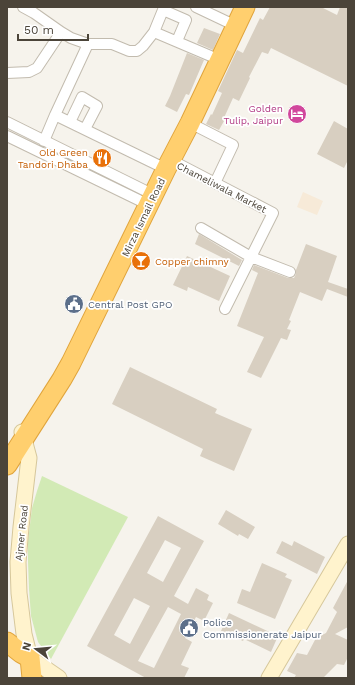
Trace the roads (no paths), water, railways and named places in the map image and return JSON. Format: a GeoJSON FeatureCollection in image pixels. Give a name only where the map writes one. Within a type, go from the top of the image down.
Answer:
{"type":"FeatureCollection","features":[{"type":"Feature","properties":{"kind":"highway","name":"Mirza Ismail Road"},"geometry":{"type":"LineString","coordinates":[[7,465],[22,434],[62,379],[71,363],[190,123],[245,7]]}},
{"type":"Feature","properties":{"kind":"street"},"geometry":{"type":"LineString","coordinates":[[23,7],[71,38],[88,44],[112,44],[129,51],[137,51],[143,46],[154,32],[163,10],[186,20],[177,41]]}},
{"type":"Feature","properties":{"kind":"street"},"geometry":{"type":"LineString","coordinates":[[196,7],[236,26]]}},
{"type":"Feature","properties":{"kind":"street"},"geometry":{"type":"LineString","coordinates":[[7,73],[29,72],[37,68],[61,32]]}},
{"type":"Feature","properties":{"kind":"street"},"geometry":{"type":"LineString","coordinates":[[154,32],[220,60]]}},
{"type":"Feature","properties":{"kind":"street"},"geometry":{"type":"LineString","coordinates":[[44,141],[88,44]]}},
{"type":"Feature","properties":{"kind":"street"},"geometry":{"type":"LineString","coordinates":[[70,122],[82,97],[97,106],[84,129]]}},
{"type":"Feature","properties":{"kind":"street","name":"Chameliwala Market"},"geometry":{"type":"LineString","coordinates":[[55,115],[84,129],[215,183],[273,213],[225,309]]}},
{"type":"Feature","properties":{"kind":"street"},"geometry":{"type":"LineString","coordinates":[[7,122],[151,200]]}},
{"type":"Feature","properties":{"kind":"street"},"geometry":{"type":"LineString","coordinates":[[190,123],[233,145],[215,183]]}},
{"type":"Feature","properties":{"kind":"street"},"geometry":{"type":"LineString","coordinates":[[7,136],[151,200]]}},
{"type":"Feature","properties":{"kind":"street"},"geometry":{"type":"LineString","coordinates":[[201,228],[251,257],[290,272]]}},
{"type":"Feature","properties":{"kind":"street","name":"Ajmer Road"},"geometry":{"type":"LineString","coordinates":[[22,434],[29,458],[18,562],[18,593],[24,634],[23,665]]}},
{"type":"Feature","properties":{"kind":"street"},"geometry":{"type":"LineString","coordinates":[[269,678],[348,544]]}},
{"type":"Feature","properties":{"kind":"street"},"geometry":{"type":"LineString","coordinates":[[23,665],[59,678]]}},
{"type":"Feature","properties":{"kind":"place","name":"Golden Tulip, Jaipur"},"geometry":{"type":"Point","coordinates":[297,114]}},
{"type":"Feature","properties":{"kind":"place","name":"Old Green Tandori Dhaba"},"geometry":{"type":"Point","coordinates":[102,158]}},
{"type":"Feature","properties":{"kind":"place","name":"Copper chimny"},"geometry":{"type":"Point","coordinates":[141,261]}},
{"type":"Feature","properties":{"kind":"place","name":"Central Post GPO"},"geometry":{"type":"Point","coordinates":[74,304]}},
{"type":"Feature","properties":{"kind":"place","name":"Police Commissionerate Jaipur"},"geometry":{"type":"Point","coordinates":[189,628]}}]}
